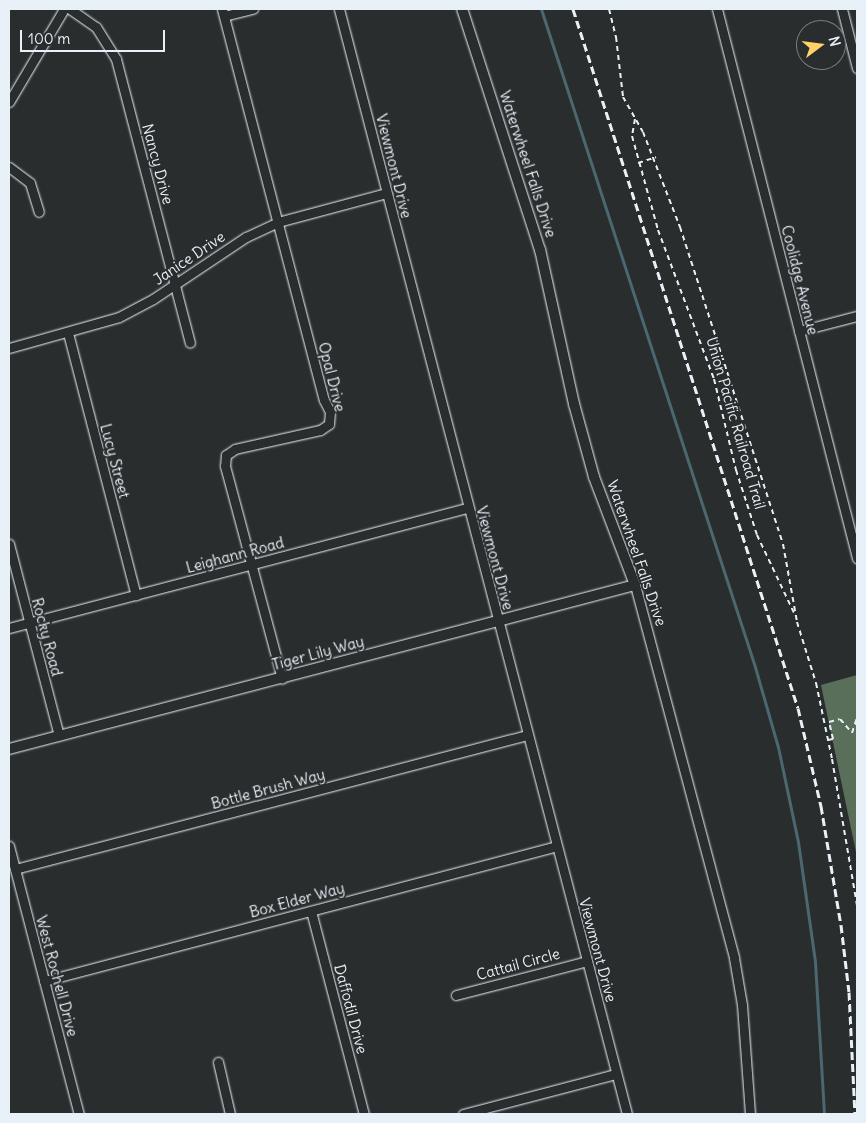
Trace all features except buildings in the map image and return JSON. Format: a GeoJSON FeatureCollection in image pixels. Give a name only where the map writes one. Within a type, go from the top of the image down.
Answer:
{"type":"FeatureCollection","features":[{"type":"Feature","properties":{"kind":"street"},"geometry":{"type":"LineString","coordinates":[[9,102],[64,9]]}},
{"type":"Feature","properties":{"kind":"street","name":"Nancy Drive"},"geometry":{"type":"LineString","coordinates":[[70,9],[96,27],[116,59],[190,343]]}},
{"type":"Feature","properties":{"kind":"street"},"geometry":{"type":"LineString","coordinates":[[223,12],[253,9]]}},
{"type":"Feature","properties":{"kind":"street","name":"Viewmont Drive"},"geometry":{"type":"LineString","coordinates":[[339,9],[627,1114]]}},
{"type":"Feature","properties":{"kind":"street","name":"Waterwheel Falls Drive"},"geometry":{"type":"LineString","coordinates":[[462,9],[540,250],[574,404],[594,477],[635,585],[734,958],[742,1005],[750,1114]]}},
{"type":"Feature","properties":{"kind":"street","name":"Coolidge Avenue"},"geometry":{"type":"LineString","coordinates":[[717,9],[857,558]]}},
{"type":"Feature","properties":{"kind":"street"},"geometry":{"type":"LineString","coordinates":[[842,9],[857,67]]}},
{"type":"Feature","properties":{"kind":"street","name":"Opal Drive"},"geometry":{"type":"LineString","coordinates":[[223,12],[324,400],[330,412],[329,424],[320,430],[236,449],[226,455],[225,466],[282,678]]}},
{"type":"Feature","properties":{"kind":"street"},"geometry":{"type":"LineString","coordinates":[[9,167],[30,184],[39,212]]}},
{"type":"Feature","properties":{"kind":"street","name":"Janice Drive"},"geometry":{"type":"LineString","coordinates":[[9,348],[68,333],[119,317],[175,284],[246,237],[278,222],[386,193]]}},
{"type":"Feature","properties":{"kind":"street"},"geometry":{"type":"LineString","coordinates":[[799,331],[857,316]]}},
{"type":"Feature","properties":{"kind":"street","name":"Lucy Street"},"geometry":{"type":"LineString","coordinates":[[68,333],[136,595]]}},
{"type":"Feature","properties":{"kind":"street","name":"Leighann Road"},"geometry":{"type":"LineString","coordinates":[[9,628],[468,508]]}},
{"type":"Feature","properties":{"kind":"street","name":"Rocky Road"},"geometry":{"type":"LineString","coordinates":[[9,544],[59,736]]}},
{"type":"Feature","properties":{"kind":"street","name":"Tiger Lily Way"},"geometry":{"type":"LineString","coordinates":[[9,749],[635,585]]}},
{"type":"Feature","properties":{"kind":"street","name":"Bottle Brush Way"},"geometry":{"type":"LineString","coordinates":[[15,869],[528,734]]}},
{"type":"Feature","properties":{"kind":"street","name":"West Rochell Drive"},"geometry":{"type":"LineString","coordinates":[[9,846],[79,1114]]}},
{"type":"Feature","properties":{"kind":"street","name":"Box Elder Way"},"geometry":{"type":"LineString","coordinates":[[44,981],[557,846]]}},
{"type":"Feature","properties":{"kind":"street","name":"Daffodil Drive"},"geometry":{"type":"LineString","coordinates":[[311,911],[364,1114]]}},
{"type":"Feature","properties":{"kind":"street","name":"Cattail Circle"},"geometry":{"type":"LineString","coordinates":[[456,995],[586,960]]}},
{"type":"Feature","properties":{"kind":"street"},"geometry":{"type":"LineString","coordinates":[[218,1062],[230,1114]]}},
{"type":"Feature","properties":{"kind":"street"},"geometry":{"type":"LineString","coordinates":[[463,1114],[616,1074]]}},
{"type":"Feature","properties":{"kind":"path","name":"Union Pacific Railroad Trail"},"geometry":{"type":"LineString","coordinates":[[609,9],[616,38],[622,92],[654,157],[691,257],[783,544],[796,615],[828,740],[857,906]]}},
{"type":"Feature","properties":{"kind":"path","name":"Union Pacific Railroad Trail"},"geometry":{"type":"LineString","coordinates":[[635,119],[632,136],[639,162],[672,272],[714,379],[736,470],[757,535],[796,615]]}},
{"type":"Feature","properties":{"kind":"path"},"geometry":{"type":"LineString","coordinates":[[639,162],[654,157]]}},
{"type":"Feature","properties":{"kind":"path"},"geometry":{"type":"LineString","coordinates":[[828,740],[833,739],[829,722],[840,719],[852,732],[857,718]]}},
{"type":"Feature","properties":{"kind":"green space"},"geometry":{"type":"Polygon","coordinates":[[[857,675],[857,857],[821,685],[857,675]]]}},
{"type":"Feature","properties":{"kind":"waterway"},"geometry":{"type":"LineString","coordinates":[[541,9],[755,667],[778,747],[798,842],[815,962],[824,1114]]}},
{"type":"Feature","properties":{"kind":"railway"},"geometry":{"type":"LineString","coordinates":[[573,9],[798,708],[821,806],[841,925],[849,992],[855,1114]]}}]}
